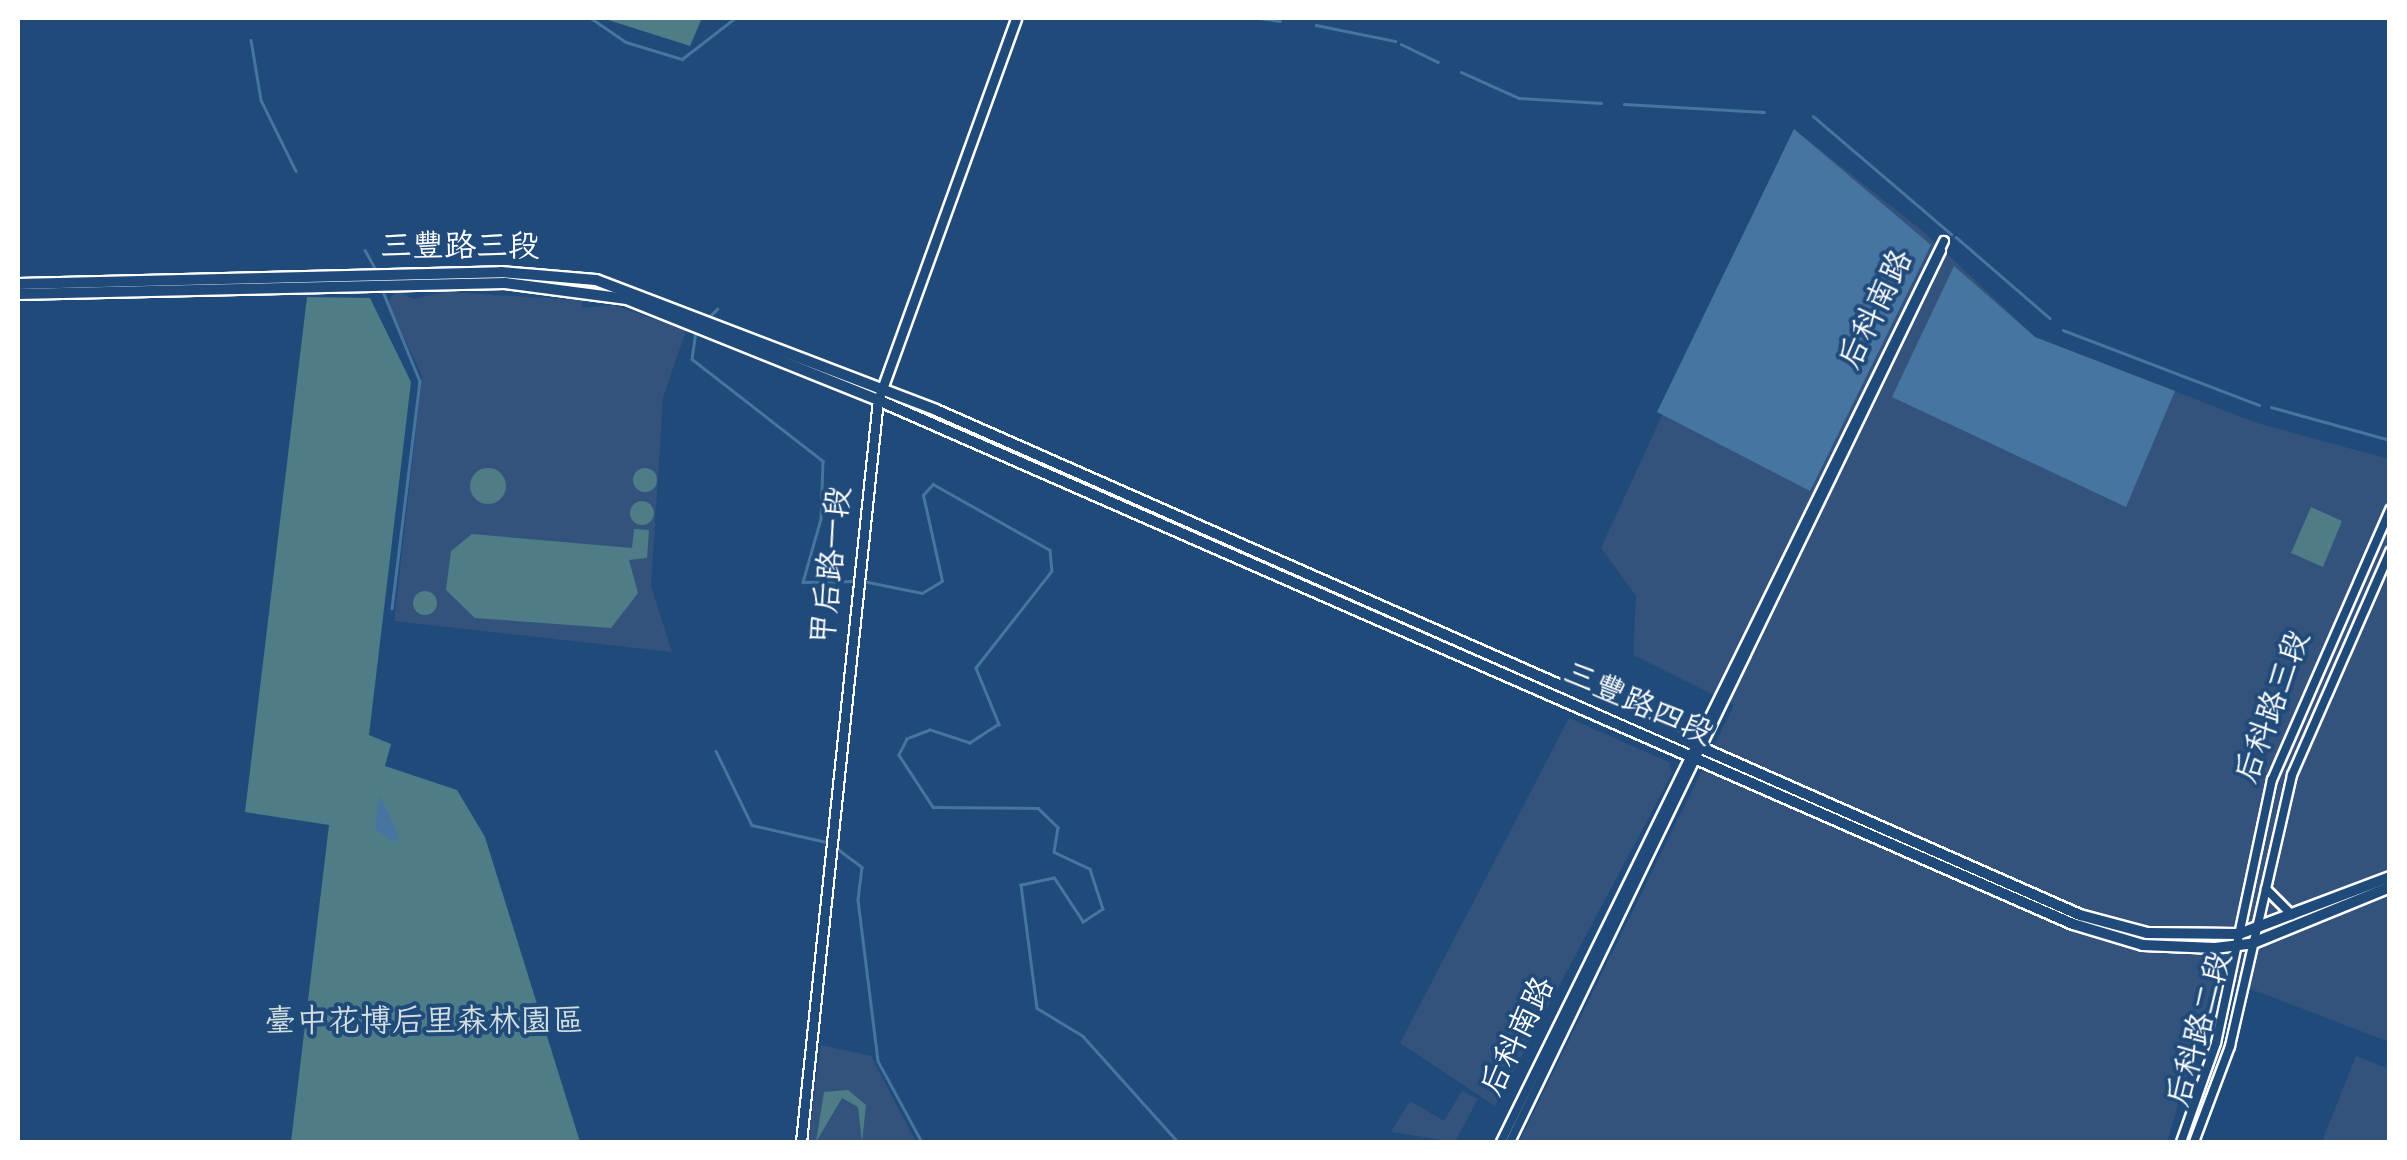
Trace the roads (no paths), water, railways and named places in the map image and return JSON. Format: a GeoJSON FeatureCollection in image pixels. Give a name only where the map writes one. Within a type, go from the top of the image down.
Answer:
{"type":"FeatureCollection","features":[{"type":"Feature","properties":{"kind":"main road","name":"甲后路一段"},"geometry":{"type":"LineString","coordinates":[[801,1142],[880,394],[1016,18]]}},
{"type":"Feature","properties":{"kind":"main road","name":"三豐路三段"},"geometry":{"type":"LineString","coordinates":[[18,284],[540,273],[630,289],[880,394]]}},
{"type":"Feature","properties":{"kind":"main road","name":"三豐路三段"},"geometry":{"type":"LineString","coordinates":[[18,294],[443,283],[585,289],[880,394]]}},
{"type":"Feature","properties":{"kind":"main road","name":"三豐路四段"},"geometry":{"type":"LineString","coordinates":[[880,394],[2072,924],[2144,945],[2238,940],[2390,887]]}},
{"type":"Feature","properties":{"kind":"main road","name":"三豐路四段"},"geometry":{"type":"LineString","coordinates":[[2255,937],[2390,878]]}},
{"type":"Feature","properties":{"kind":"street","name":"后科南路"},"geometry":{"type":"LineString","coordinates":[[1501,1142],[1698,755],[1944,241],[1816,505]]}},
{"type":"Feature","properties":{"kind":"street","name":"后科路三段"},"geometry":{"type":"LineString","coordinates":[[2238,940],[2290,728],[2390,510]]}},
{"type":"Feature","properties":{"kind":"street","name":"后科路三段"},"geometry":{"type":"LineString","coordinates":[[2255,937],[2305,734],[2390,552]]}},
{"type":"Feature","properties":{"kind":"street"},"geometry":{"type":"LineString","coordinates":[[2266,888],[2296,916]]}},
{"type":"Feature","properties":{"kind":"street","name":"后科路二段"},"geometry":{"type":"LineString","coordinates":[[2194,1142],[2255,937]]}},
{"type":"Feature","properties":{"kind":"street","name":"后科路二段"},"geometry":{"type":"LineString","coordinates":[[2181,1142],[2238,940]]}},
{"type":"Feature","properties":{"kind":"street","name":"后科南路"},"geometry":{"type":"LineString","coordinates":[[1510,1142],[1548,1045]]}},
{"type":"Feature","properties":{"kind":"waterway"},"geometry":{"type":"LineString","coordinates":[[591,18],[626,42],[682,59],[735,18]]}},
{"type":"Feature","properties":{"kind":"waterway"},"geometry":{"type":"LineString","coordinates":[[1259,18],[1280,21]]}},
{"type":"Feature","properties":{"kind":"waterway"},"geometry":{"type":"LineString","coordinates":[[1316,25],[1395,41]]}},
{"type":"Feature","properties":{"kind":"waterway"},"geometry":{"type":"LineString","coordinates":[[251,40],[261,100],[296,171]]}},
{"type":"Feature","properties":{"kind":"waterway"},"geometry":{"type":"LineString","coordinates":[[1401,44],[1438,62]]}},
{"type":"Feature","properties":{"kind":"waterway"},"geometry":{"type":"LineString","coordinates":[[1461,72],[1519,98],[1601,103]]}},
{"type":"Feature","properties":{"kind":"waterway"},"geometry":{"type":"LineString","coordinates":[[1624,104],[1764,112]]}},
{"type":"Feature","properties":{"kind":"waterway"},"geometry":{"type":"LineString","coordinates":[[1813,116],[1951,234]]}},
{"type":"Feature","properties":{"kind":"waterway"},"geometry":{"type":"LineString","coordinates":[[1956,237],[2050,318]]}},
{"type":"Feature","properties":{"kind":"waterway"},"geometry":{"type":"LineString","coordinates":[[365,250],[377,272]]}},
{"type":"Feature","properties":{"kind":"waterway"},"geometry":{"type":"LineString","coordinates":[[382,289],[420,381],[392,608]]}},
{"type":"Feature","properties":{"kind":"waterway"},"geometry":{"type":"LineString","coordinates":[[708,318],[717,309]]}},
{"type":"Feature","properties":{"kind":"waterway"},"geometry":{"type":"LineString","coordinates":[[2063,330],[2259,405]]}},
{"type":"Feature","properties":{"kind":"waterway"},"geometry":{"type":"LineString","coordinates":[[696,331],[692,359],[823,461],[821,519],[803,582],[855,581]]}},
{"type":"Feature","properties":{"kind":"waterway"},"geometry":{"type":"LineString","coordinates":[[2271,407],[2390,440]]}},
{"type":"Feature","properties":{"kind":"waterway"},"geometry":{"type":"LineString","coordinates":[[863,581],[922,593],[942,581],[923,495],[933,484],[1050,550],[1052,571],[976,668],[999,724],[970,743],[930,730],[907,739],[899,755],[933,807],[1038,808],[1058,827],[1054,852],[1090,869],[1103,909],[1083,922],[1054,878],[1021,885],[1037,1008],[1083,1036],[1178,1142]]}},
{"type":"Feature","properties":{"kind":"waterway"},"geometry":{"type":"LineString","coordinates":[[716,751],[752,825],[827,842]]}},
{"type":"Feature","properties":{"kind":"waterway"},"geometry":{"type":"LineString","coordinates":[[834,846],[862,867],[858,900],[878,1061],[922,1142]]}},
{"type":"Feature","properties":{"kind":"park label","name":"臺中花博后里森林園區"},"geometry":{"type":"Point","coordinates":[424,1025]}}]}
